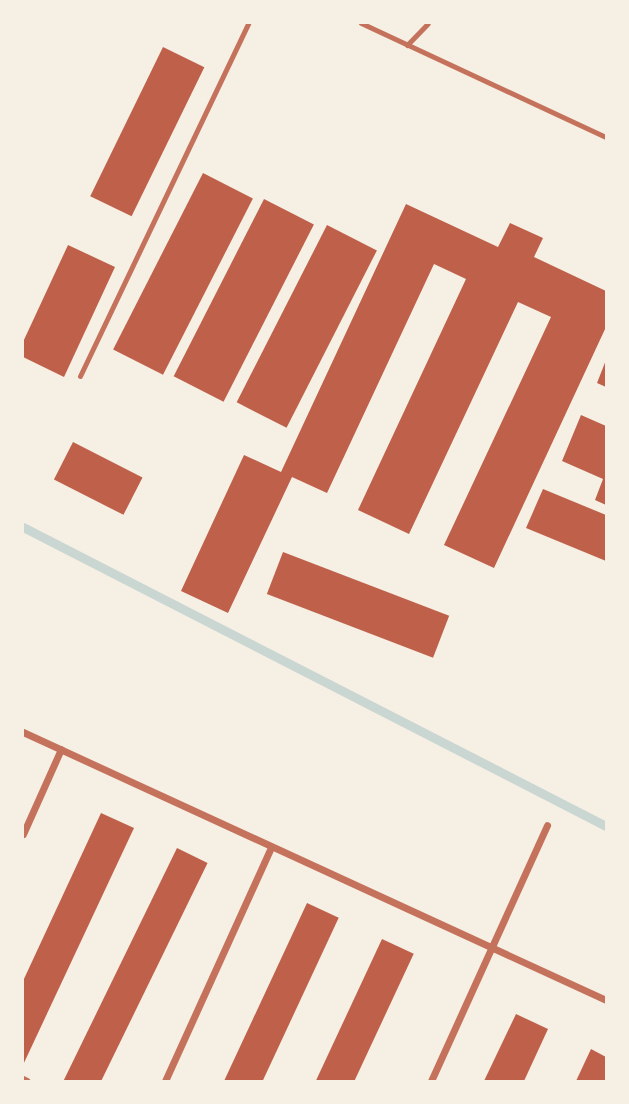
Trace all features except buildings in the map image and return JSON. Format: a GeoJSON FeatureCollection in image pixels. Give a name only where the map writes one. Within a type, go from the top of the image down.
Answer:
{"type":"FeatureCollection","features":[{"type":"Feature","properties":{"kind":"street"},"geometry":{"type":"LineString","coordinates":[[23,732],[606,1000]]}},
{"type":"Feature","properties":{"kind":"street"},"geometry":{"type":"LineString","coordinates":[[23,834],[61,749]]}},
{"type":"Feature","properties":{"kind":"street"},"geometry":{"type":"LineString","coordinates":[[431,1081],[547,825]]}},
{"type":"Feature","properties":{"kind":"street"},"geometry":{"type":"LineString","coordinates":[[165,1081],[271,847]]}},
{"type":"Feature","properties":{"kind":"lane"},"geometry":{"type":"LineString","coordinates":[[80,376],[248,23]]}},
{"type":"Feature","properties":{"kind":"lane"},"geometry":{"type":"LineString","coordinates":[[361,23],[606,137]]}},
{"type":"Feature","properties":{"kind":"lane"},"geometry":{"type":"LineString","coordinates":[[407,44],[428,23]]}},
{"type":"Feature","properties":{"kind":"waterway"},"geometry":{"type":"LineString","coordinates":[[23,527],[606,826]]}}]}
